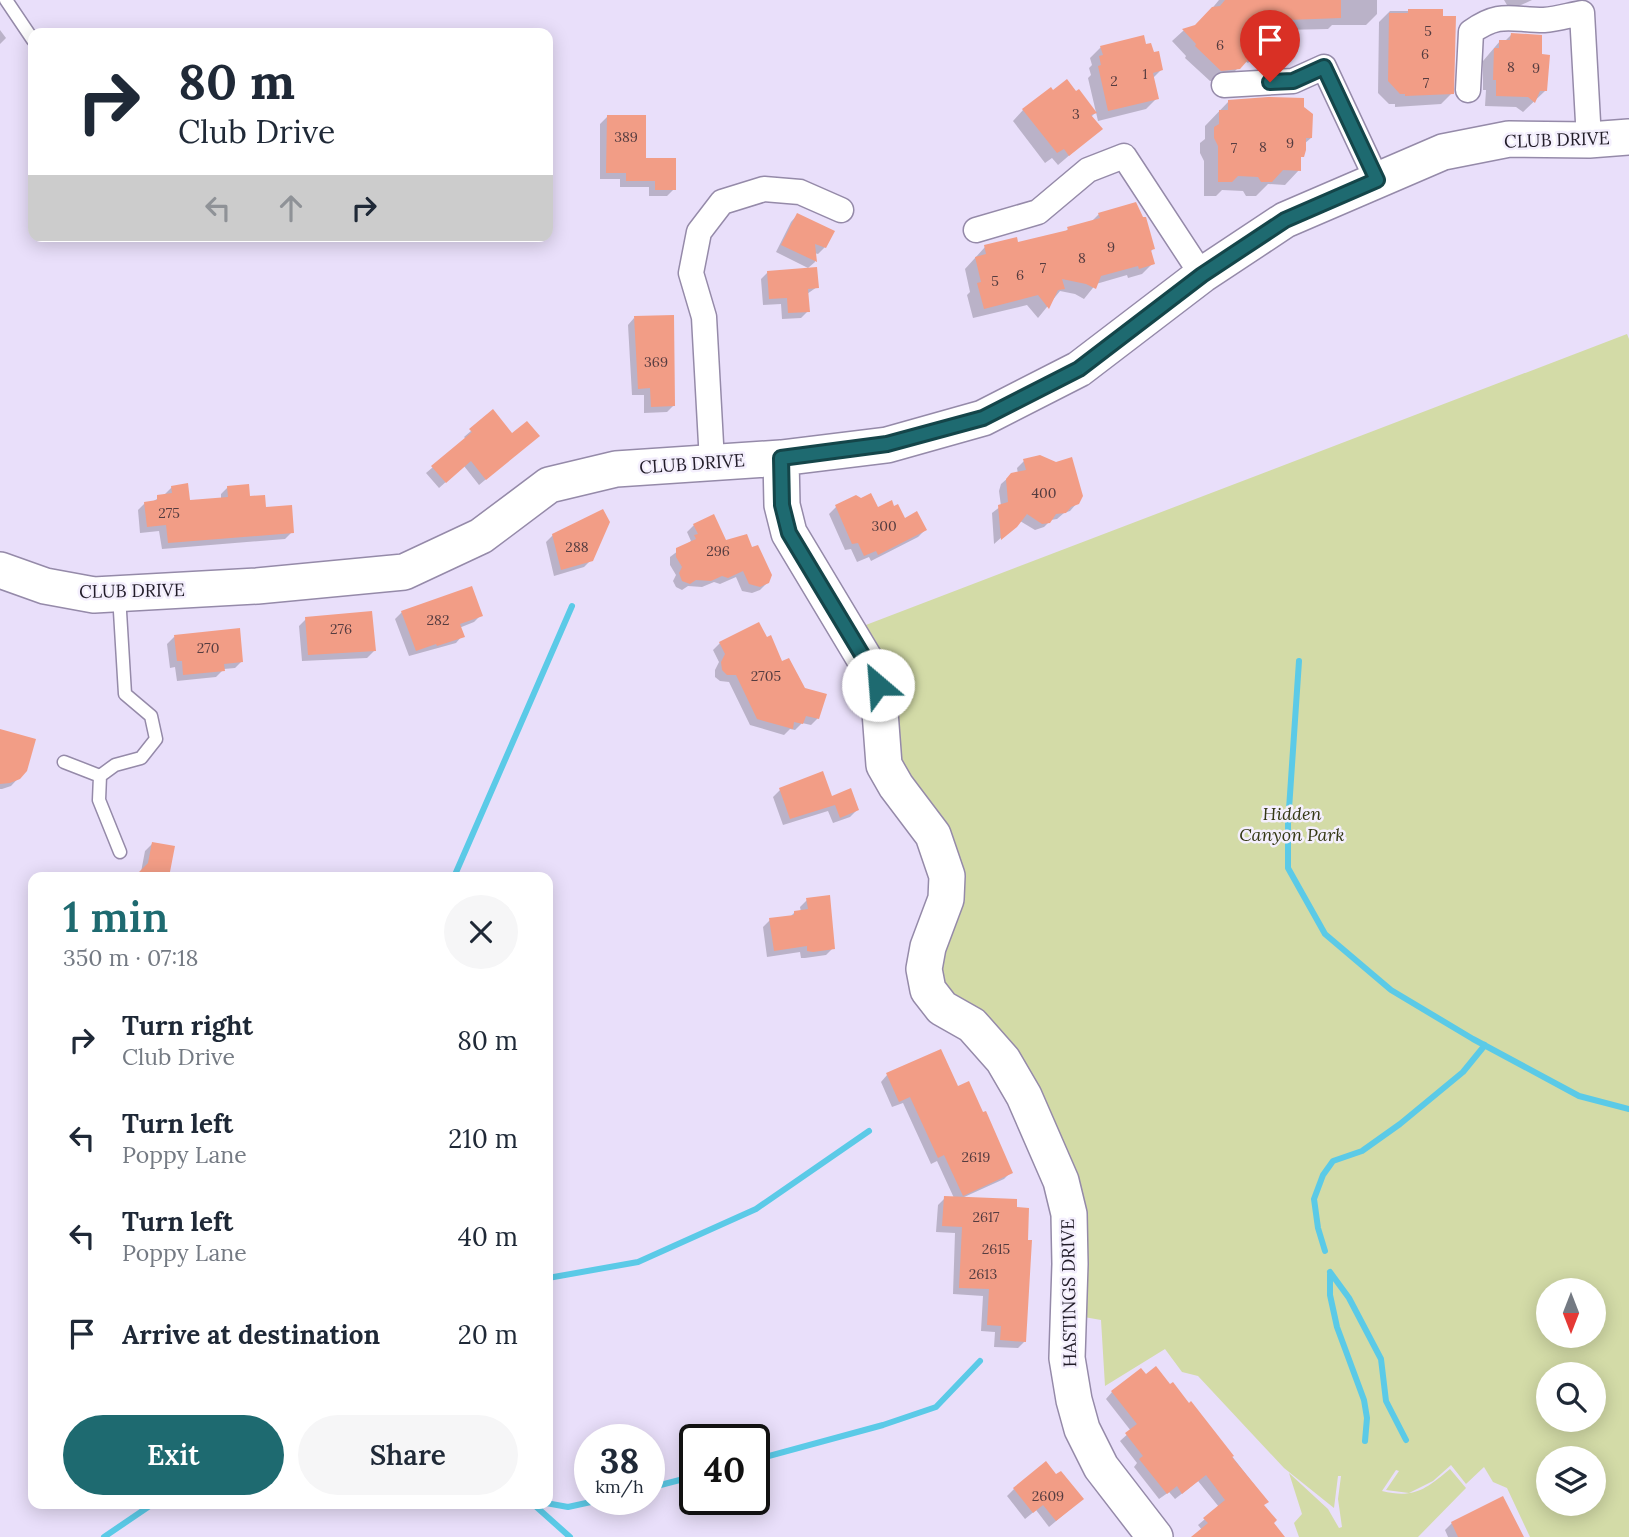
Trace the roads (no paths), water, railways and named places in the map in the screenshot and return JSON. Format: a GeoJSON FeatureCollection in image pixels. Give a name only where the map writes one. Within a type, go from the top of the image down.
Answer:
{"type":"FeatureCollection","features":[{"type":"Feature","properties":{"kind":"street"},"geometry":{"type":"LineString","coordinates":[[1468,90],[1471,32],[1487,20],[1498,17],[1547,20],[1582,13],[1589,140]]}},
{"type":"Feature","properties":{"kind":"street"},"geometry":{"type":"LineString","coordinates":[[1224,85],[1293,81],[1324,67],[1377,180]]}},
{"type":"Feature","properties":{"kind":"street","name":"CLUB DRIVE"},"geometry":{"type":"LineString","coordinates":[[0,570],[69,592],[119,595],[257,586],[404,572],[481,536],[549,485],[616,468],[781,458],[887,444],[983,418],[1079,369],[1202,275],[1285,220],[1443,152],[1509,139],[1589,140],[1629,137]]}},
{"type":"Feature","properties":{"kind":"street"},"geometry":{"type":"LineString","coordinates":[[976,230],[1038,212],[1088,170],[1124,156],[1202,275]]}},
{"type":"Feature","properties":{"kind":"street"},"geometry":{"type":"LineString","coordinates":[[712,462],[704,317],[691,273],[699,232],[722,202],[764,189],[800,192],[841,210]]}},
{"type":"Feature","properties":{"kind":"street","name":"HASTINGS DRIVE"},"geometry":{"type":"LineString","coordinates":[[781,458],[782,505],[789,533],[878,685],[884,765],[896,786],[933,835],[947,876],[946,899],[928,947],[924,969],[928,990],[942,1008],[972,1025],[1003,1060],[1024,1096],[1061,1181],[1069,1214],[1067,1358],[1074,1400],[1082,1429],[1101,1467],[1154,1537]]}},
{"type":"Feature","properties":{"kind":"lane"},"geometry":{"type":"LineString","coordinates":[[6,0],[28,33]]}},
{"type":"Feature","properties":{"kind":"lane"},"geometry":{"type":"LineString","coordinates":[[100,776],[115,765],[141,758],[156,739],[151,716],[125,694],[119,595]]}},
{"type":"Feature","properties":{"kind":"lane"},"geometry":{"type":"LineString","coordinates":[[65,762],[100,776]]}},
{"type":"Feature","properties":{"kind":"lane"},"geometry":{"type":"LineString","coordinates":[[100,776],[99,800],[120,852]]}},
{"type":"Feature","properties":{"kind":"waterway"},"geometry":{"type":"LineString","coordinates":[[456,872],[572,606]]}},
{"type":"Feature","properties":{"kind":"waterway"},"geometry":{"type":"LineString","coordinates":[[1299,661],[1288,824],[1288,868],[1325,934],[1391,990],[1473,1039],[1579,1096],[1629,1109]]}},
{"type":"Feature","properties":{"kind":"waterway"},"geometry":{"type":"LineString","coordinates":[[1325,1251],[1314,1199],[1323,1175],[1333,1161],[1362,1151],[1400,1124],[1463,1072],[1485,1045]]}},
{"type":"Feature","properties":{"kind":"waterway"},"geometry":{"type":"LineString","coordinates":[[553,1277],[638,1262],[756,1209],[869,1131]]}},
{"type":"Feature","properties":{"kind":"waterway"},"geometry":{"type":"LineString","coordinates":[[1330,1272],[1349,1298],[1381,1359],[1386,1401],[1406,1440]]}},
{"type":"Feature","properties":{"kind":"waterway"},"geometry":{"type":"LineString","coordinates":[[1330,1274],[1330,1295],[1337,1327],[1364,1400],[1367,1418],[1365,1441]]}},
{"type":"Feature","properties":{"kind":"waterway"},"geometry":{"type":"LineString","coordinates":[[770,1456],[883,1425],[936,1407],[980,1361]]}},
{"type":"Feature","properties":{"kind":"waterway"},"geometry":{"type":"LineString","coordinates":[[665,1484],[679,1480]]}},
{"type":"Feature","properties":{"kind":"waterway"},"geometry":{"type":"LineString","coordinates":[[553,1504],[574,1506]]}},
{"type":"Feature","properties":{"kind":"waterway"},"geometry":{"type":"LineString","coordinates":[[104,1537],[145,1509]]}},
{"type":"Feature","properties":{"kind":"waterway"},"geometry":{"type":"LineString","coordinates":[[539,1509],[570,1537]]}},
{"type":"Feature","properties":{"kind":"park label","name":"Hidden Canyon Park"},"geometry":{"type":"Point","coordinates":[1292,824]}}]}
